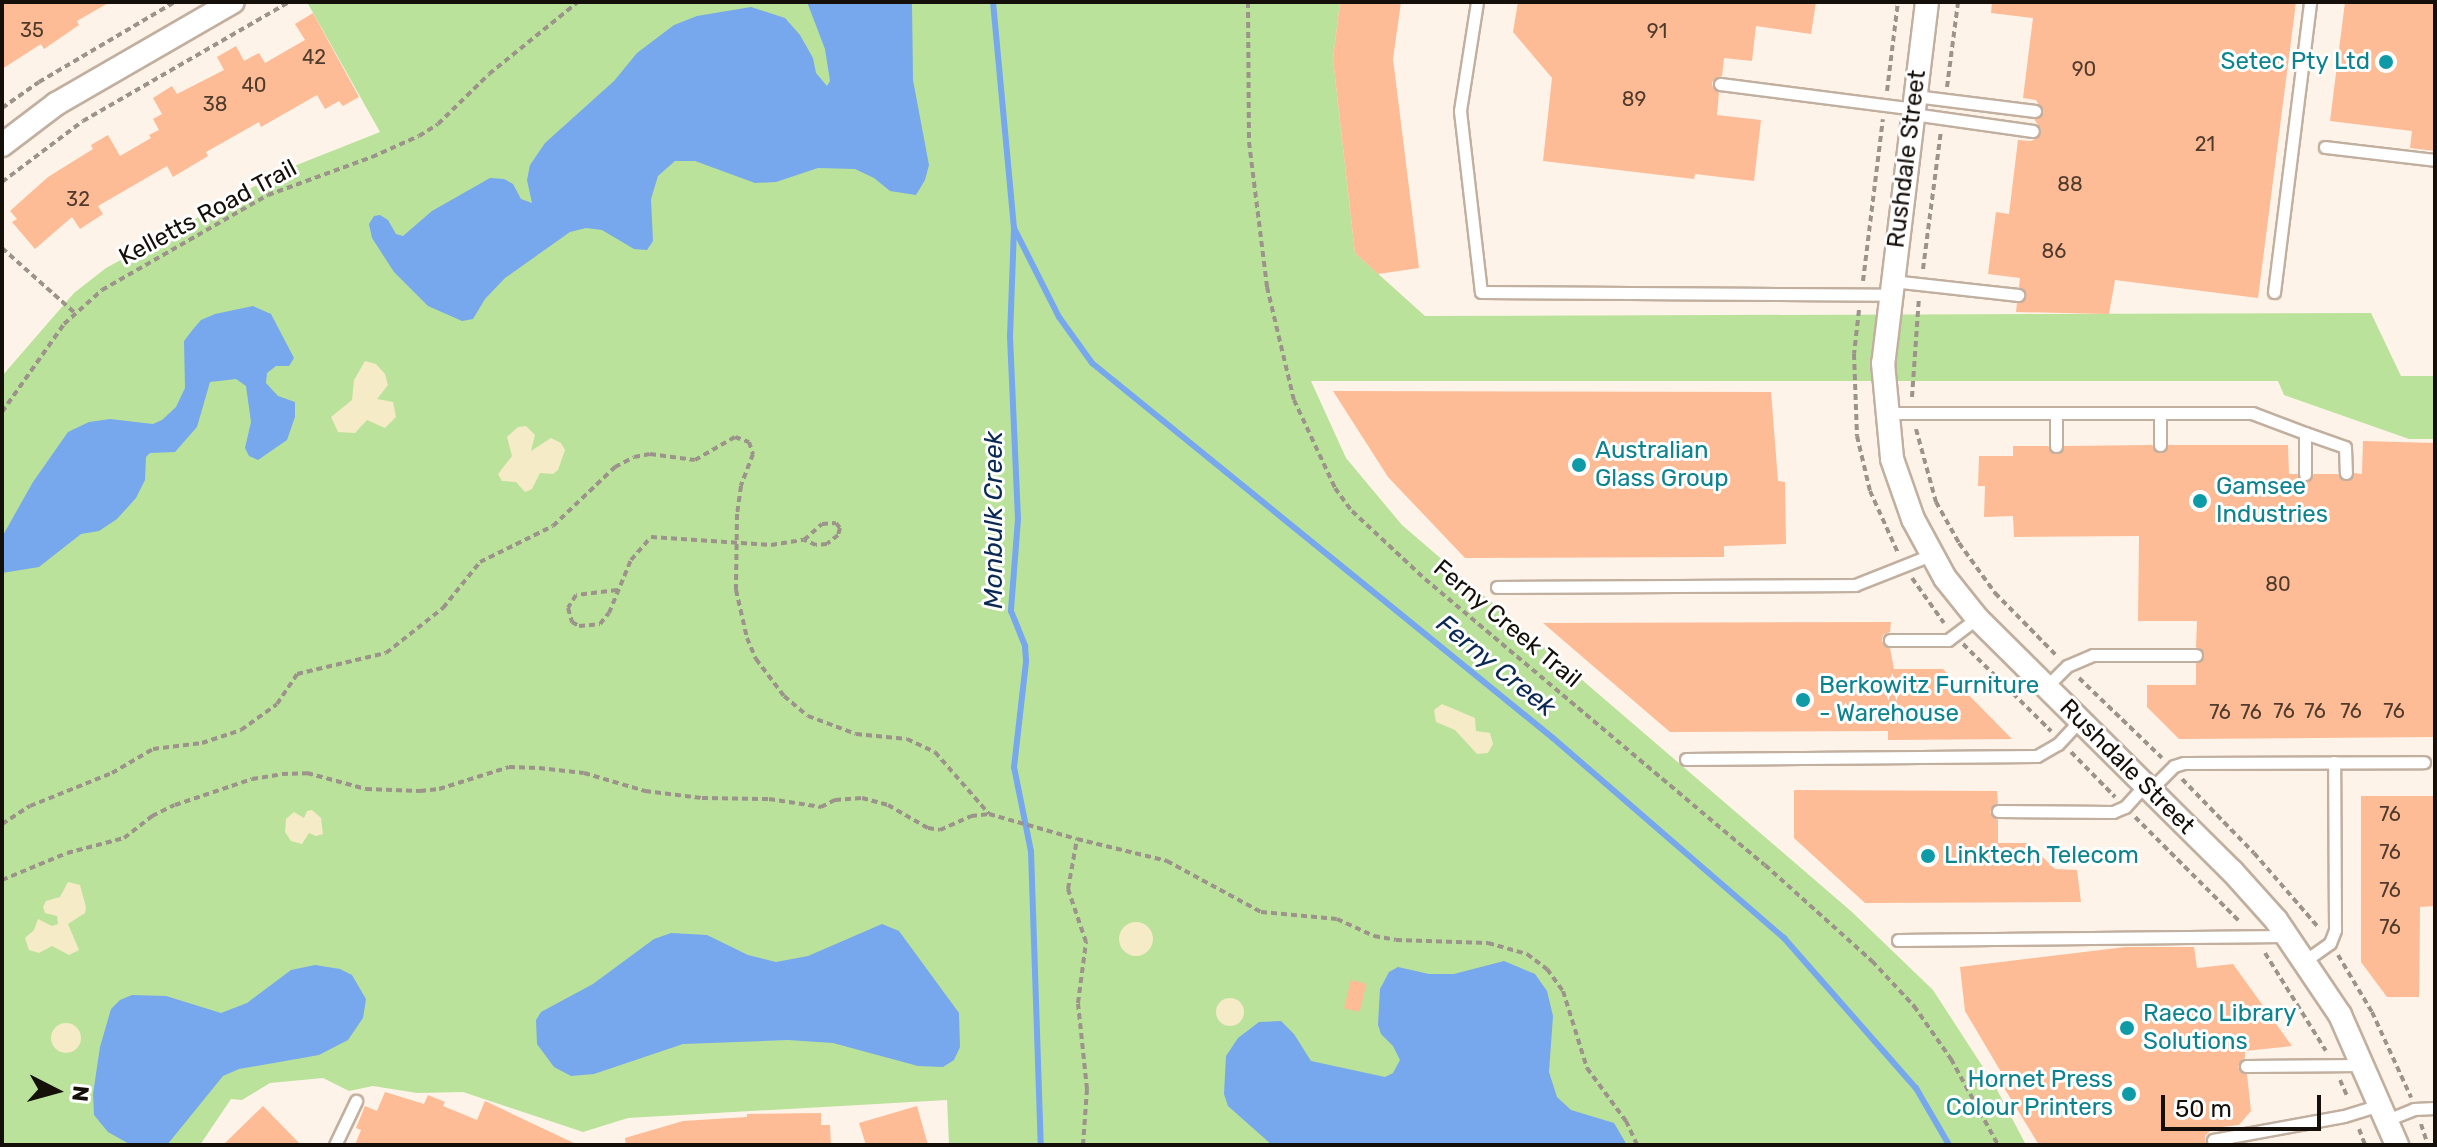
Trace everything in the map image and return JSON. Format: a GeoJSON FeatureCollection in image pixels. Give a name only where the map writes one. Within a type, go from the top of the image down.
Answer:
{"type":"FeatureCollection","features":[{"type":"Feature","properties":{"kind":"street"},"geometry":{"type":"LineString","coordinates":[[2,145],[56,104],[233,2]]}},
{"type":"Feature","properties":{"kind":"street","name":"Rushdale Street"},"geometry":{"type":"LineString","coordinates":[[1927,2],[1883,363],[1885,413],[1900,488],[1931,555],[1977,618],[2255,895],[2288,936],[2340,1015],[2365,1065],[2397,1145]]}},
{"type":"Feature","properties":{"kind":"lane"},"geometry":{"type":"LineString","coordinates":[[1477,2],[1460,111],[1481,292],[1861,295],[1921,284],[2018,295]]}},
{"type":"Feature","properties":{"kind":"lane"},"geometry":{"type":"LineString","coordinates":[[2274,292],[2310,2]]}},
{"type":"Feature","properties":{"kind":"lane"},"geometry":{"type":"LineString","coordinates":[[1720,84],[1885,105],[1914,106],[1945,100],[2035,111]]}},
{"type":"Feature","properties":{"kind":"lane"},"geometry":{"type":"LineString","coordinates":[[1914,106],[1943,119],[2033,131]]}},
{"type":"Feature","properties":{"kind":"lane"},"geometry":{"type":"LineString","coordinates":[[2325,147],[2435,160]]}},
{"type":"Feature","properties":{"kind":"lane"},"geometry":{"type":"LineString","coordinates":[[1885,413],[2252,413],[2345,447],[2346,473]]}},
{"type":"Feature","properties":{"kind":"lane"},"geometry":{"type":"LineString","coordinates":[[2056,413],[2056,446]]}},
{"type":"Feature","properties":{"kind":"lane"},"geometry":{"type":"LineString","coordinates":[[2160,413],[2160,445]]}},
{"type":"Feature","properties":{"kind":"lane"},"geometry":{"type":"LineString","coordinates":[[2305,433],[2305,474]]}},
{"type":"Feature","properties":{"kind":"lane"},"geometry":{"type":"LineString","coordinates":[[1497,587],[1855,585],[1931,555]]}},
{"type":"Feature","properties":{"kind":"lane"},"geometry":{"type":"LineString","coordinates":[[1890,640],[1941,641],[1955,637],[1977,618]]}},
{"type":"Feature","properties":{"kind":"lane"},"geometry":{"type":"LineString","coordinates":[[2046,687],[2067,666],[2093,655],[2196,655]]}},
{"type":"Feature","properties":{"kind":"lane"},"geometry":{"type":"LineString","coordinates":[[1686,759],[2028,756],[2044,753],[2061,741],[2080,720]]}},
{"type":"Feature","properties":{"kind":"lane"},"geometry":{"type":"LineString","coordinates":[[2306,960],[2330,943],[2335,930],[2334,762]]}},
{"type":"Feature","properties":{"kind":"lane"},"geometry":{"type":"LineString","coordinates":[[1998,811],[2104,812],[2125,807],[2172,768],[2184,763],[2424,762]]}},
{"type":"Feature","properties":{"kind":"lane"},"geometry":{"type":"LineString","coordinates":[[1898,940],[2288,936]]}},
{"type":"Feature","properties":{"kind":"lane"},"geometry":{"type":"LineString","coordinates":[[2246,1066],[2365,1065]]}},
{"type":"Feature","properties":{"kind":"lane"},"geometry":{"type":"LineString","coordinates":[[335,1145],[356,1101]]}},
{"type":"Feature","properties":{"kind":"lane"},"geometry":{"type":"LineString","coordinates":[[2213,1140],[2354,1114],[2435,1108]]}},
{"type":"Feature","properties":{"kind":"path"},"geometry":{"type":"LineString","coordinates":[[2,108],[39,82],[175,2]]}},
{"type":"Feature","properties":{"kind":"path"},"geometry":{"type":"LineString","coordinates":[[2,182],[83,121],[289,2]]}},
{"type":"Feature","properties":{"kind":"path","name":"Kelletts Road Trail"},"geometry":{"type":"LineString","coordinates":[[2,412],[75,313],[112,284],[268,195],[372,157],[438,124],[489,74],[578,2]]}},
{"type":"Feature","properties":{"kind":"path","name":"Ferny Creek Trail"},"geometry":{"type":"LineString","coordinates":[[1248,2],[1249,142],[1267,287],[1294,400],[1335,488],[1352,511],[1416,571],[1765,865],[1872,961],[1914,1006],[1951,1059],[1998,1145]]}},
{"type":"Feature","properties":{"kind":"path"},"geometry":{"type":"LineString","coordinates":[[1898,2],[1854,354],[1857,436],[1879,516],[1905,566],[1955,637],[2253,937],[2305,1013],[2334,1065],[2365,1145]]}},
{"type":"Feature","properties":{"kind":"path"},"geometry":{"type":"LineString","coordinates":[[1945,100],[1958,2]]}},
{"type":"Feature","properties":{"kind":"path"},"geometry":{"type":"LineString","coordinates":[[1943,119],[1912,360],[1914,413],[1928,478],[1953,534],[1995,593],[2172,768],[2290,892],[2330,943],[2372,1012],[2401,1070],[2428,1145]]}},
{"type":"Feature","properties":{"kind":"path"},"geometry":{"type":"LineString","coordinates":[[2,248],[75,313]]}},
{"type":"Feature","properties":{"kind":"path"},"geometry":{"type":"LineString","coordinates":[[2,824],[30,806],[112,773],[153,749],[202,743],[241,730],[277,704],[297,674],[386,653],[443,608],[480,562],[553,526],[615,467],[634,457],[650,454],[695,460],[708,455],[728,438],[749,442],[753,454],[741,486],[736,531],[739,545],[736,590],[747,638],[756,659],[784,696],[808,716],[835,728],[907,739],[935,752],[989,814]]}},
{"type":"Feature","properties":{"kind":"path"},"geometry":{"type":"LineString","coordinates":[[617,590],[576,595],[568,608],[572,622],[579,626],[600,624],[609,613],[631,560],[651,537],[679,536],[739,545],[804,540],[816,545],[827,544],[838,535],[840,528],[836,523],[822,524],[804,540]]}},
{"type":"Feature","properties":{"kind":"path"},"geometry":{"type":"LineString","coordinates":[[2,880],[67,853],[124,838],[152,816],[175,805],[252,779],[282,774],[307,773],[366,789],[420,791],[439,789],[509,767],[539,768],[584,773],[645,791],[702,798],[769,799],[821,807],[835,800],[862,798],[888,805],[928,828],[940,830],[971,816],[989,814],[1167,861],[1261,912],[1337,919],[1374,936],[1396,940],[1488,943],[1527,954],[1547,969],[1563,991],[1587,1068],[1632,1130],[1637,1145]]}},
{"type":"Feature","properties":{"kind":"path"},"geometry":{"type":"LineString","coordinates":[[1077,839],[1068,889],[1086,942],[1078,1003],[1087,1089],[1083,1145]]}},
{"type":"Feature","properties":{"kind":"green space"},"geometry":{"type":"Polygon","coordinates":[[[307,2],[1340,2],[1333,59],[1355,253],[1425,316],[2371,313],[2401,376],[2435,376],[2435,439],[2409,439],[2284,395],[2278,381],[1311,381],[1346,458],[1402,525],[1852,912],[1933,990],[1994,1084],[2026,1145],[949,1145],[947,1100],[628,1118],[583,1132],[463,1092],[417,1093],[373,1086],[349,1091],[323,1078],[270,1083],[242,1100],[231,1099],[200,1145],[2,1145],[2,376],[74,293],[106,268],[284,170],[380,132],[307,2]]]}},
{"type":"Feature","properties":{"kind":"sand"},"geometry":{"type":"Polygon","coordinates":[[[365,361],[376,364],[385,374],[388,385],[377,399],[393,402],[396,417],[385,428],[367,420],[355,433],[338,432],[331,417],[352,400],[354,380],[365,361]]]}},
{"type":"Feature","properties":{"kind":"sand"},"geometry":{"type":"Polygon","coordinates":[[[526,426],[535,435],[531,451],[551,438],[561,443],[565,450],[558,470],[553,474],[540,473],[532,489],[525,492],[516,482],[502,481],[498,474],[512,456],[507,437],[518,427],[526,426]]]}},
{"type":"Feature","properties":{"kind":"sand"},"geometry":{"type":"Polygon","coordinates":[[[1442,704],[1475,718],[1476,731],[1490,733],[1493,744],[1488,753],[1477,754],[1455,730],[1436,722],[1434,710],[1442,704]]]}},
{"type":"Feature","properties":{"kind":"sand"},"geometry":{"type":"Polygon","coordinates":[[[312,810],[321,818],[323,834],[316,836],[309,833],[302,844],[291,841],[285,832],[286,819],[294,812],[304,818],[307,811],[312,810]]]}},
{"type":"Feature","properties":{"kind":"sand"},"geometry":{"type":"Polygon","coordinates":[[[68,882],[80,885],[86,907],[85,913],[68,924],[79,950],[69,955],[52,946],[39,953],[29,950],[25,938],[34,930],[38,919],[52,926],[58,924],[57,916],[45,913],[43,907],[46,901],[60,897],[68,882]]]}},
{"type":"Feature","properties":{"kind":"sand"},"geometry":{"type":"Polygon","coordinates":[[[1136,922],[1148,927],[1153,939],[1148,951],[1136,956],[1124,951],[1119,939],[1124,927],[1136,922]]]}},
{"type":"Feature","properties":{"kind":"sand"},"geometry":{"type":"Polygon","coordinates":[[[1230,998],[1240,1002],[1244,1012],[1240,1022],[1230,1026],[1220,1022],[1216,1012],[1220,1002],[1230,998]]]}},
{"type":"Feature","properties":{"kind":"sand"},"geometry":{"type":"Polygon","coordinates":[[[66,1023],[77,1027],[81,1038],[77,1049],[66,1053],[55,1049],[51,1038],[55,1027],[66,1023]]]}},
{"type":"Feature","properties":{"kind":"water"},"geometry":{"type":"Polygon","coordinates":[[[807,2],[912,2],[913,80],[929,165],[916,195],[890,191],[874,178],[855,169],[818,168],[776,182],[755,183],[695,161],[675,161],[658,176],[651,199],[653,241],[647,250],[634,249],[602,230],[586,228],[570,232],[505,278],[485,299],[473,319],[462,321],[428,306],[394,272],[372,238],[369,224],[374,216],[380,215],[388,220],[396,234],[403,236],[432,211],[490,178],[504,179],[513,184],[521,199],[532,203],[527,180],[530,165],[545,143],[614,81],[637,53],[674,25],[697,16],[751,7],[785,18],[800,35],[813,58],[816,73],[827,86],[830,81],[825,49],[807,2]]]}},
{"type":"Feature","properties":{"kind":"water"},"geometry":{"type":"Polygon","coordinates":[[[253,306],[271,314],[294,358],[289,366],[276,366],[267,373],[266,383],[278,396],[295,402],[295,417],[287,440],[258,460],[249,456],[245,448],[251,422],[246,386],[236,379],[210,382],[197,427],[175,452],[150,453],[146,457],[145,480],[136,498],[117,519],[99,531],[81,534],[39,567],[2,573],[2,537],[33,482],[68,432],[89,422],[110,419],[153,424],[162,420],[176,407],[185,388],[184,341],[194,328],[201,320],[215,314],[253,306]]]}},
{"type":"Feature","properties":{"kind":"water"},"geometry":{"type":"Polygon","coordinates":[[[882,924],[899,931],[959,1013],[960,1047],[954,1060],[943,1067],[918,1066],[833,1043],[788,1040],[683,1044],[594,1074],[571,1076],[554,1067],[537,1044],[536,1020],[541,1012],[593,984],[654,939],[671,933],[707,935],[748,955],[776,962],[808,956],[882,924]]]}},
{"type":"Feature","properties":{"kind":"water"},"geometry":{"type":"Polygon","coordinates":[[[1504,961],[1535,974],[1547,991],[1553,1016],[1549,1072],[1557,1097],[1571,1110],[1614,1123],[1627,1145],[1272,1145],[1228,1106],[1224,1094],[1226,1056],[1238,1038],[1259,1022],[1281,1021],[1294,1034],[1311,1061],[1385,1077],[1393,1073],[1400,1060],[1378,1025],[1380,989],[1389,972],[1398,967],[1429,974],[1454,974],[1504,961]]]}},
{"type":"Feature","properties":{"kind":"water"},"geometry":{"type":"Polygon","coordinates":[[[315,965],[340,969],[352,975],[366,999],[363,1018],[348,1040],[319,1055],[239,1069],[223,1076],[167,1145],[131,1145],[108,1132],[94,1115],[93,1094],[100,1047],[111,1009],[120,1000],[132,995],[166,996],[221,1013],[247,1003],[291,970],[315,965]]]}},
{"type":"Feature","properties":{"kind":"building"},"geometry":{"type":"Polygon","coordinates":[[[2,2],[110,2],[77,21],[79,25],[44,49],[41,44],[2,69],[2,2]]]}},
{"type":"Feature","properties":{"kind":"building"},"geometry":{"type":"Polygon","coordinates":[[[1340,2],[1401,2],[1393,59],[1419,268],[1378,274],[1355,253],[1333,59],[1340,2]]]}},
{"type":"Feature","properties":{"kind":"building"},"geometry":{"type":"Polygon","coordinates":[[[1518,2],[1816,2],[1811,34],[1756,26],[1752,61],[1724,58],[1722,76],[1712,82],[1713,88],[1719,92],[1717,115],[1761,120],[1754,181],[1695,174],[1694,179],[1543,161],[1552,78],[1513,32],[1518,2]]]}},
{"type":"Feature","properties":{"kind":"building"},"geometry":{"type":"Polygon","coordinates":[[[1992,2],[2296,2],[2258,298],[2115,280],[2109,314],[2016,312],[2017,303],[2026,297],[2019,287],[2020,278],[1988,274],[1996,212],[2009,214],[2018,140],[2031,141],[2039,137],[2041,129],[2034,119],[2043,111],[2036,100],[2023,98],[2033,18],[1991,13],[1992,2]]]}},
{"type":"Feature","properties":{"kind":"building","name":"Setec Pty Ltd"},"geometry":{"type":"Polygon","coordinates":[[[2345,2],[2435,2],[2435,151],[2410,148],[2412,131],[2330,121],[2345,2]]]}},
{"type":"Feature","properties":{"kind":"building"},"geometry":{"type":"Polygon","coordinates":[[[313,13],[359,97],[343,106],[339,101],[325,109],[317,95],[261,127],[259,122],[206,152],[208,156],[173,177],[167,166],[98,206],[103,214],[80,229],[72,217],[35,249],[12,222],[17,219],[10,211],[48,177],[93,149],[91,145],[108,135],[120,156],[151,138],[149,135],[159,130],[153,119],[162,114],[153,98],[172,86],[177,94],[224,70],[217,57],[236,46],[244,61],[259,53],[265,63],[305,40],[295,24],[313,13]]]}},
{"type":"Feature","properties":{"kind":"building","name":"Australian Glass Group"},"geometry":{"type":"Polygon","coordinates":[[[1333,391],[1771,392],[1778,481],[1785,482],[1786,544],[1724,546],[1724,557],[1465,558],[1388,477],[1333,391]]]}},
{"type":"Feature","properties":{"kind":"building"},"geometry":{"type":"Polygon","coordinates":[[[2363,441],[2435,443],[2435,737],[2179,739],[2147,707],[2147,685],[2196,685],[2196,663],[2204,654],[2196,647],[2197,621],[2138,621],[2139,536],[2014,537],[2013,516],[1984,517],[1985,486],[1978,486],[1979,456],[2013,456],[2013,446],[2048,446],[2057,454],[2064,446],[2152,445],[2161,453],[2168,445],[2288,445],[2289,474],[2297,474],[2306,482],[2314,474],[2338,474],[2347,481],[2354,473],[2362,474],[2363,441]]]}},
{"type":"Feature","properties":{"kind":"building","name":"Berkowitz Furniture - Warehouse"},"geometry":{"type":"Polygon","coordinates":[[[1891,622],[1890,632],[1883,635],[1882,641],[1890,648],[1894,669],[1943,669],[2012,739],[1888,740],[1888,731],[1670,732],[1543,623],[1891,622]]]}},
{"type":"Feature","properties":{"kind":"building","name":"Linktech Telecom"},"geometry":{"type":"Polygon","coordinates":[[[1794,790],[1997,791],[1998,803],[1990,812],[1998,820],[1998,843],[2028,843],[2055,869],[2077,870],[2081,902],[1865,903],[1794,838],[1794,790]]]}},
{"type":"Feature","properties":{"kind":"building"},"geometry":{"type":"Polygon","coordinates":[[[2361,796],[2435,796],[2435,906],[2420,907],[2419,997],[2387,997],[2361,962],[2361,796]]]}},
{"type":"Feature","properties":{"kind":"building","name":"Raeco Library Solutions"},"geometry":{"type":"Polygon","coordinates":[[[2126,947],[2194,947],[2197,968],[2233,964],[2292,1046],[2245,1051],[2245,1058],[2238,1067],[2247,1074],[2251,1111],[2239,1125],[2213,1128],[2205,1136],[2206,1145],[2039,1145],[1998,1078],[2004,1077],[1965,1011],[1960,967],[2126,947]]]}},
{"type":"Feature","properties":{"kind":"building"},"geometry":{"type":"Polygon","coordinates":[[[1351,980],[1367,984],[1360,1012],[1344,1008],[1351,980]]]}},
{"type":"Feature","properties":{"kind":"building"},"geometry":{"type":"Polygon","coordinates":[[[385,1092],[424,1104],[428,1095],[445,1102],[443,1106],[477,1120],[485,1101],[578,1145],[355,1145],[361,1130],[356,1128],[365,1106],[377,1111],[385,1092]]]}},
{"type":"Feature","properties":{"kind":"building"},"geometry":{"type":"Polygon","coordinates":[[[263,1106],[301,1145],[223,1145],[263,1106]]]}},
{"type":"Feature","properties":{"kind":"building"},"geometry":{"type":"Polygon","coordinates":[[[917,1106],[928,1145],[866,1145],[859,1123],[917,1106]]]}},
{"type":"Feature","properties":{"kind":"building"},"geometry":{"type":"Polygon","coordinates":[[[821,1113],[821,1125],[830,1125],[831,1145],[626,1145],[625,1138],[683,1121],[747,1117],[747,1114],[821,1113]]]}},
{"type":"Feature","properties":{"kind":"waterway","name":"Monbulk Creek"},"geometry":{"type":"LineString","coordinates":[[993,2],[1014,228],[1010,336],[1018,519],[1011,611],[1025,646],[1026,662],[1014,767],[1031,851],[1041,1145]]}},
{"type":"Feature","properties":{"kind":"waterway","name":"Ferny Creek"},"geometry":{"type":"LineString","coordinates":[[1014,228],[1059,317],[1092,363],[1553,738],[1784,938],[1916,1088],[1949,1145]]}},
{"type":"Feature","properties":{"kind":"place","name":"Setec Pty Ltd"},"geometry":{"type":"Point","coordinates":[2386,62]}},
{"type":"Feature","properties":{"kind":"place","name":"Australian Glass Group"},"geometry":{"type":"Point","coordinates":[1579,465]}},
{"type":"Feature","properties":{"kind":"place","name":"Gamsee Industries"},"geometry":{"type":"Point","coordinates":[2200,501]}},
{"type":"Feature","properties":{"kind":"place","name":"Berkowitz Furniture - Warehouse"},"geometry":{"type":"Point","coordinates":[1803,700]}},
{"type":"Feature","properties":{"kind":"place","name":"Linktech Telecom"},"geometry":{"type":"Point","coordinates":[1928,856]}},
{"type":"Feature","properties":{"kind":"place","name":"Raeco Library Solutions"},"geometry":{"type":"Point","coordinates":[2127,1028]}},
{"type":"Feature","properties":{"kind":"place","name":"Hornet Press Colour Printers"},"geometry":{"type":"Point","coordinates":[2129,1094]}}]}
